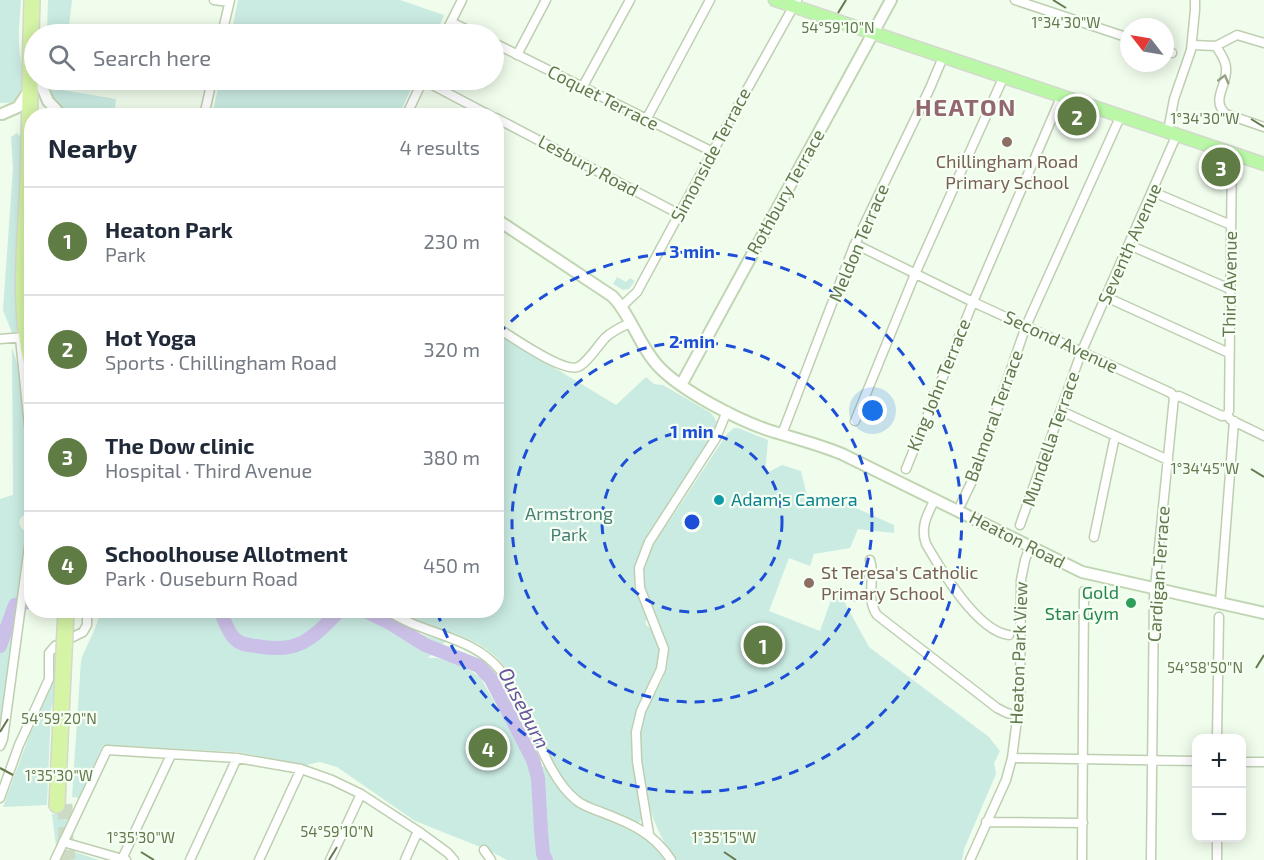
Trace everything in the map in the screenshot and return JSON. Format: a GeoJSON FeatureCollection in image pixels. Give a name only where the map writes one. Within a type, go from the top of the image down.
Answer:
{"type":"FeatureCollection","features":[{"type":"Feature","properties":{"kind":"highway"},"geometry":{"type":"LineString","coordinates":[[32,0],[33,24]]}},
{"type":"Feature","properties":{"kind":"highway"},"geometry":{"type":"LineString","coordinates":[[40,0],[40,24]]}},
{"type":"Feature","properties":{"kind":"highway"},"geometry":{"type":"LineString","coordinates":[[35,108],[36,90]]}},
{"type":"Feature","properties":{"kind":"highway"},"geometry":{"type":"LineString","coordinates":[[24,287],[22,338],[24,343]]}},
{"type":"Feature","properties":{"kind":"highway"},"geometry":{"type":"LineString","coordinates":[[67,618],[69,652]]}},
{"type":"Feature","properties":{"kind":"highway"},"geometry":{"type":"LineString","coordinates":[[61,805],[69,652],[74,618]]}},
{"type":"Feature","properties":{"kind":"main road"},"geometry":{"type":"LineString","coordinates":[[775,0],[795,3],[873,33],[1264,164]]}},
{"type":"Feature","properties":{"kind":"street"},"geometry":{"type":"LineString","coordinates":[[214,0],[229,1],[224,24]]}},
{"type":"Feature","properties":{"kind":"street"},"geometry":{"type":"LineString","coordinates":[[455,24],[451,22],[462,0]]}},
{"type":"Feature","properties":{"kind":"street"},"geometry":{"type":"LineString","coordinates":[[517,55],[546,0]]}},
{"type":"Feature","properties":{"kind":"street"},"geometry":{"type":"LineString","coordinates":[[582,88],[630,0]]}},
{"type":"Feature","properties":{"kind":"street"},"geometry":{"type":"LineString","coordinates":[[646,120],[710,0]]}},
{"type":"Feature","properties":{"kind":"street","name":"Rothbury Terrace"},"geometry":{"type":"LineString","coordinates":[[681,385],[891,0]]}},
{"type":"Feature","properties":{"kind":"street"},"geometry":{"type":"LineString","coordinates":[[1014,0],[1042,4],[1120,34]]}},
{"type":"Feature","properties":{"kind":"street","name":"Seventh Avenue"},"geometry":{"type":"LineString","coordinates":[[1082,353],[1164,168],[1172,133],[1174,99],[1192,45],[1195,0]]}},
{"type":"Feature","properties":{"kind":"street","name":"Simonside Terrace"},"geometry":{"type":"LineString","coordinates":[[621,307],[638,292],[712,152],[795,3]]}},
{"type":"Feature","properties":{"kind":"street"},"geometry":{"type":"LineString","coordinates":[[1192,45],[1216,46],[1237,35],[1264,43]]}},
{"type":"Feature","properties":{"kind":"street"},"geometry":{"type":"LineString","coordinates":[[1216,46],[1227,68],[1219,99],[1222,110],[1226,114],[1264,128]]}},
{"type":"Feature","properties":{"kind":"street","name":"Coquet Terrace"},"geometry":{"type":"LineString","coordinates":[[504,48],[712,152]]}},
{"type":"Feature","properties":{"kind":"street","name":"Meldon Terrace"},"geometry":{"type":"LineString","coordinates":[[782,434],[855,244],[943,57]]}},
{"type":"Feature","properties":{"kind":"street"},"geometry":{"type":"LineString","coordinates":[[855,422],[915,274],[1004,76]]}},
{"type":"Feature","properties":{"kind":"street"},"geometry":{"type":"LineString","coordinates":[[1,114],[14,110],[32,90]]}},
{"type":"Feature","properties":{"kind":"street"},"geometry":{"type":"LineString","coordinates":[[41,90],[55,108]]}},
{"type":"Feature","properties":{"kind":"street"},"geometry":{"type":"LineString","coordinates":[[206,108],[210,90]]}},
{"type":"Feature","properties":{"kind":"street"},"geometry":{"type":"LineString","coordinates":[[410,108],[418,90]]}},
{"type":"Feature","properties":{"kind":"street"},"geometry":{"type":"LineString","coordinates":[[442,90],[476,108]]}},
{"type":"Feature","properties":{"kind":"street","name":"King John Terrace"},"geometry":{"type":"LineString","coordinates":[[906,469],[973,302],[1062,95]]}},
{"type":"Feature","properties":{"kind":"street"},"geometry":{"type":"LineString","coordinates":[[1,114],[24,115]]}},
{"type":"Feature","properties":{"kind":"street","name":"Balmoral Terrace"},"geometry":{"type":"LineString","coordinates":[[961,504],[973,479],[1026,326],[1121,116]]}},
{"type":"Feature","properties":{"kind":"street","name":"Lesbury Road"},"geometry":{"type":"LineString","coordinates":[[504,122],[679,214]]}},
{"type":"Feature","properties":{"kind":"street","name":"Third Avenue"},"geometry":{"type":"LineString","coordinates":[[1220,604],[1224,568],[1230,418],[1232,153]]}},
{"type":"Feature","properties":{"kind":"street"},"geometry":{"type":"LineString","coordinates":[[1153,192],[1231,225]]}},
{"type":"Feature","properties":{"kind":"street"},"geometry":{"type":"LineString","coordinates":[[504,224],[597,284],[621,307]]}},
{"type":"Feature","properties":{"kind":"street","name":"Second Avenue"},"geometry":{"type":"LineString","coordinates":[[855,244],[973,302],[1171,393],[1174,397],[1179,396],[1230,418],[1264,436]]}},
{"type":"Feature","properties":{"kind":"street"},"geometry":{"type":"LineString","coordinates":[[1130,245],[1230,289]]}},
{"type":"Feature","properties":{"kind":"street"},"geometry":{"type":"LineString","coordinates":[[1106,297],[1229,353]]}},
{"type":"Feature","properties":{"kind":"street","name":"Heaton Road"},"geometry":{"type":"LineString","coordinates":[[621,307],[654,361],[681,385],[753,424],[842,454],[1087,574],[1264,613]]}},
{"type":"Feature","properties":{"kind":"street"},"geometry":{"type":"LineString","coordinates":[[504,332],[555,362],[569,368],[579,368],[609,334],[630,323]]}},
{"type":"Feature","properties":{"kind":"street"},"geometry":{"type":"LineString","coordinates":[[0,339],[22,338],[24,361]]}},
{"type":"Feature","properties":{"kind":"street","name":"Mundella Terrace"},"geometry":{"type":"LineString","coordinates":[[1020,525],[1082,353]]}},
{"type":"Feature","properties":{"kind":"street","name":"Cardigan Terrace"},"geometry":{"type":"LineString","coordinates":[[1150,860],[1154,589],[1174,397]]}},
{"type":"Feature","properties":{"kind":"street"},"geometry":{"type":"LineString","coordinates":[[649,834],[637,761],[636,732],[641,711],[661,669],[664,654],[663,645],[640,588],[639,568],[649,542],[716,438],[727,411]]}},
{"type":"Feature","properties":{"kind":"street"},"geometry":{"type":"LineString","coordinates":[[1061,411],[1168,460]]}},
{"type":"Feature","properties":{"kind":"street"},"geometry":{"type":"LineString","coordinates":[[1094,537],[1115,436]]}},
{"type":"Feature","properties":{"kind":"street"},"geometry":{"type":"LineString","coordinates":[[935,499],[924,522],[923,535],[926,544],[970,609],[995,630],[1009,635]]}},
{"type":"Feature","properties":{"kind":"street","name":"Heaton Park View"},"geometry":{"type":"LineString","coordinates":[[970,860],[1006,780],[1012,758],[1018,716],[1021,580],[1030,547]]}},
{"type":"Feature","properties":{"kind":"street"},"geometry":{"type":"LineString","coordinates":[[870,560],[872,567],[871,600],[877,615],[997,708],[1007,714],[1018,716]]}},
{"type":"Feature","properties":{"kind":"street"},"geometry":{"type":"LineString","coordinates":[[1,742],[24,583]]}},
{"type":"Feature","properties":{"kind":"street"},"geometry":{"type":"LineString","coordinates":[[1082,860],[1084,591]]}},
{"type":"Feature","properties":{"kind":"street"},"geometry":{"type":"LineString","coordinates":[[1217,734],[1219,617]]}},
{"type":"Feature","properties":{"kind":"street"},"geometry":{"type":"LineString","coordinates":[[0,798],[49,679],[49,653],[55,646],[85,630],[87,618]]}},
{"type":"Feature","properties":{"kind":"street"},"geometry":{"type":"LineString","coordinates":[[402,618],[466,644],[488,658],[509,683],[548,760],[571,795],[582,804],[649,834],[665,850],[671,860]]}},
{"type":"Feature","properties":{"kind":"street"},"geometry":{"type":"LineString","coordinates":[[55,860],[107,750],[237,758],[301,769],[361,794],[418,831],[454,860]]}},
{"type":"Feature","properties":{"kind":"street"},"geometry":{"type":"LineString","coordinates":[[63,842],[124,859],[171,755]]}},
{"type":"Feature","properties":{"kind":"street"},"geometry":{"type":"LineString","coordinates":[[190,860],[237,758]]}},
{"type":"Feature","properties":{"kind":"street"},"geometry":{"type":"LineString","coordinates":[[1012,758],[1192,761]]}},
{"type":"Feature","properties":{"kind":"street"},"geometry":{"type":"LineString","coordinates":[[1246,762],[1264,762]]}},
{"type":"Feature","properties":{"kind":"street"},"geometry":{"type":"LineString","coordinates":[[258,860],[301,769]]}},
{"type":"Feature","properties":{"kind":"street"},"geometry":{"type":"LineString","coordinates":[[330,860],[361,794]]}},
{"type":"Feature","properties":{"kind":"street"},"geometry":{"type":"LineString","coordinates":[[986,822],[1083,823]]}},
{"type":"Feature","properties":{"kind":"street"},"geometry":{"type":"LineString","coordinates":[[405,860],[418,831]]}},
{"type":"Feature","properties":{"kind":"street"},"geometry":{"type":"LineString","coordinates":[[1217,842],[1217,860]]}},
{"type":"Feature","properties":{"kind":"street"},"geometry":{"type":"LineString","coordinates":[[484,850],[491,860]]}},
{"type":"Feature","properties":{"kind":"green space"},"geometry":{"type":"Polygon","coordinates":[[[0,0],[21,0],[19,41],[22,87],[15,100],[5,103],[0,103],[0,0]]]}},
{"type":"Feature","properties":{"kind":"green space"},"geometry":{"type":"Polygon","coordinates":[[[48,0],[72,0],[69,24],[47,24],[48,0]]]}},
{"type":"Feature","properties":{"kind":"green space"},"geometry":{"type":"Polygon","coordinates":[[[238,0],[400,0],[444,15],[440,24],[233,24],[238,0]]]}},
{"type":"Feature","properties":{"kind":"green space"},"geometry":{"type":"Polygon","coordinates":[[[50,90],[62,90],[116,99],[115,108],[61,108],[50,90]]]}},
{"type":"Feature","properties":{"kind":"green space"},"geometry":{"type":"Polygon","coordinates":[[[218,90],[410,90],[402,108],[214,108],[218,90]]]}},
{"type":"Feature","properties":{"kind":"green space"},"geometry":{"type":"Polygon","coordinates":[[[17,133],[24,140],[18,331],[12,333],[3,310],[13,168],[11,137],[17,133]]]}},
{"type":"Feature","properties":{"kind":"green space"},"geometry":{"type":"Polygon","coordinates":[[[617,277],[626,282],[630,278],[635,281],[629,289],[623,290],[613,284],[617,277]]]}},
{"type":"Feature","properties":{"kind":"green space","name":"Armstrong Park"},"geometry":{"type":"Polygon","coordinates":[[[504,337],[616,405],[646,377],[654,384],[663,385],[711,413],[717,422],[715,430],[645,543],[634,569],[634,587],[649,616],[645,622],[647,626],[654,629],[660,646],[657,670],[638,705],[632,728],[632,747],[642,817],[640,822],[632,822],[593,806],[571,791],[551,758],[514,680],[495,656],[484,647],[459,635],[410,618],[504,618],[504,337]]]}},
{"type":"Feature","properties":{"kind":"green space"},"geometry":{"type":"Polygon","coordinates":[[[12,348],[19,369],[24,422],[24,515],[20,522],[24,530],[24,602],[18,605],[0,734],[0,499],[13,495],[12,348]]]}},
{"type":"Feature","properties":{"kind":"green space"},"geometry":{"type":"Polygon","coordinates":[[[734,428],[768,440],[765,474],[782,465],[801,471],[807,495],[840,501],[894,525],[894,533],[858,529],[850,548],[814,554],[810,566],[789,558],[769,611],[820,631],[831,600],[841,596],[869,647],[989,737],[1000,751],[994,763],[996,774],[964,849],[962,860],[675,860],[661,836],[645,789],[639,734],[643,717],[666,670],[668,654],[646,597],[641,576],[642,568],[660,534],[727,434],[734,428]]]}},
{"type":"Feature","properties":{"kind":"green space"},"geometry":{"type":"Polygon","coordinates":[[[98,618],[391,618],[416,633],[446,641],[428,658],[461,664],[480,677],[534,771],[547,765],[571,803],[646,838],[660,848],[667,860],[507,860],[415,821],[337,767],[320,762],[306,765],[237,752],[103,745],[79,798],[72,797],[81,661],[98,618]]]}},
{"type":"Feature","properties":{"kind":"green space"},"geometry":{"type":"Polygon","coordinates":[[[55,656],[59,656],[56,691],[51,709],[47,805],[3,807],[31,731],[50,690],[55,656]]]}},
{"type":"Feature","properties":{"kind":"green space"},"geometry":{"type":"Polygon","coordinates":[[[52,814],[71,814],[56,846],[52,814]]]}},
{"type":"Feature","properties":{"kind":"green space"},"geometry":{"type":"Polygon","coordinates":[[[69,850],[99,860],[64,860],[69,850]]]}},
{"type":"Feature","properties":{"kind":"waterway","name":"Ouseburn"},"geometry":{"type":"LineString","coordinates":[[0,646],[15,605],[24,603]]}},
{"type":"Feature","properties":{"kind":"waterway","name":"Ouseburn"},"geometry":{"type":"LineString","coordinates":[[223,618],[230,633],[237,641],[271,648],[283,648],[304,642],[332,618]]}},
{"type":"Feature","properties":{"kind":"waterway","name":"Ouseburn"},"geometry":{"type":"LineString","coordinates":[[380,618],[425,645],[479,666],[491,679],[533,760],[538,778],[543,854],[546,860]]}},
{"type":"Feature","properties":{"kind":"tunnel"},"geometry":{"type":"LineString","coordinates":[[65,804],[68,860]]}},
{"type":"Feature","properties":{"kind":"place","name":"Hot Yoga"},"geometry":{"type":"Point","coordinates":[1077,116]}},
{"type":"Feature","properties":{"kind":"place","name":"Chillingham Road Primary School"},"geometry":{"type":"Point","coordinates":[1007,142]}},
{"type":"Feature","properties":{"kind":"place","name":"The Dow clinic"},"geometry":{"type":"Point","coordinates":[1221,167]}},
{"type":"Feature","properties":{"kind":"place","name":"Adam's Camera"},"geometry":{"type":"Point","coordinates":[719,500]}},
{"type":"Feature","properties":{"kind":"place","name":"St Teresa's Catholic Primary School"},"geometry":{"type":"Point","coordinates":[809,583]}},
{"type":"Feature","properties":{"kind":"place","name":"Gold Star Gym"},"geometry":{"type":"Point","coordinates":[1131,603]}},
{"type":"Feature","properties":{"kind":"place","name":"Heaton Park"},"geometry":{"type":"Point","coordinates":[763,645]}},
{"type":"Feature","properties":{"kind":"place","name":"Schoolhouse Allotment"},"geometry":{"type":"Point","coordinates":[488,748]}},
{"type":"Feature","properties":{"kind":"district","name":"HEATON"},"geometry":{"type":"Point","coordinates":[966,108]}}]}
